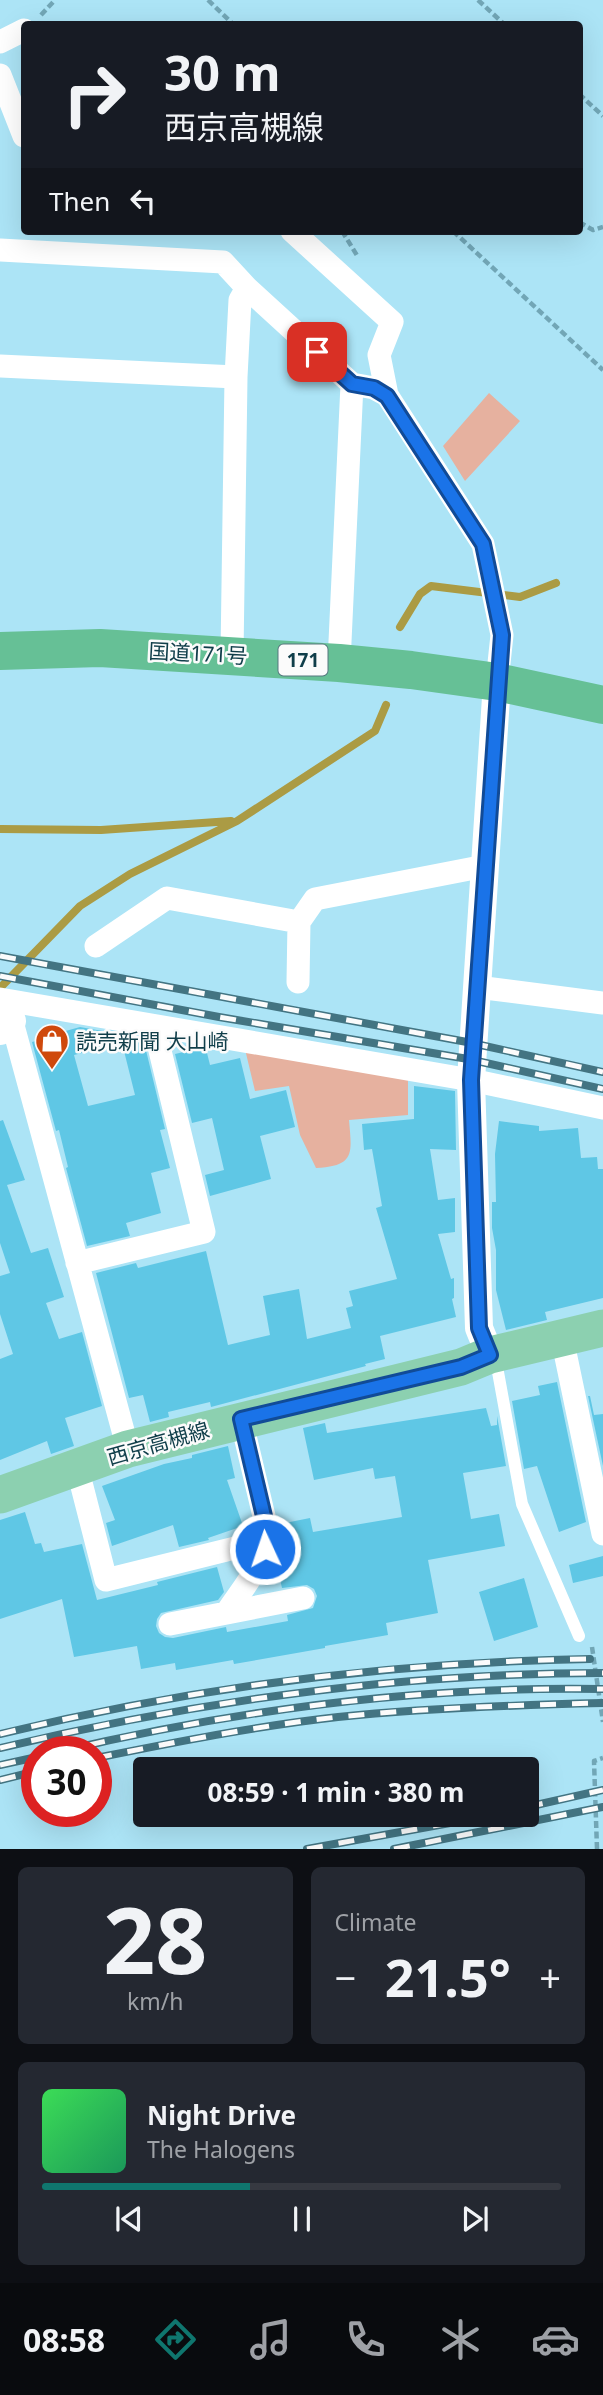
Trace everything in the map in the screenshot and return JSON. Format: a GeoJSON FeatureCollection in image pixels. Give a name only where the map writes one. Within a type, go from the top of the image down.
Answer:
{"type":"FeatureCollection","features":[{"type":"Feature","properties":{"kind":"highway","name":"国道171号"},"geometry":{"type":"LineString","coordinates":[[0,651],[100,648],[339,663],[497,682],[603,705]]}},
{"type":"Feature","properties":{"kind":"main road","name":"西京高槻線"},"geometry":{"type":"LineString","coordinates":[[0,1495],[128,1449],[241,1419],[461,1367],[490,1355],[603,1328]]}},
{"type":"Feature","properties":{"kind":"street"},"geometry":{"type":"LineString","coordinates":[[0,42],[21,30]]}},
{"type":"Feature","properties":{"kind":"street"},"geometry":{"type":"LineString","coordinates":[[0,75],[21,128]]}},
{"type":"Feature","properties":{"kind":"street"},"geometry":{"type":"LineString","coordinates":[[296,235],[392,321],[379,355],[387,396],[483,544],[502,635],[471,1080],[479,1328],[490,1355]]}},
{"type":"Feature","properties":{"kind":"street"},"geometry":{"type":"LineString","coordinates":[[0,250],[223,262],[247,288],[352,384],[374,388],[387,396]]}},
{"type":"Feature","properties":{"kind":"street"},"geometry":{"type":"LineString","coordinates":[[232,655],[236,377],[240,300],[247,288]]}},
{"type":"Feature","properties":{"kind":"street"},"geometry":{"type":"LineString","coordinates":[[0,366],[236,377]]}},
{"type":"Feature","properties":{"kind":"street"},"geometry":{"type":"LineString","coordinates":[[339,663],[352,384]]}},
{"type":"Feature","properties":{"kind":"street"},"geometry":{"type":"LineString","coordinates":[[298,982],[299,922],[315,899],[485,866]]}},
{"type":"Feature","properties":{"kind":"street"},"geometry":{"type":"LineString","coordinates":[[96,946],[167,898],[299,922]]}},
{"type":"Feature","properties":{"kind":"street"},"geometry":{"type":"LineString","coordinates":[[477,988],[603,1003]]}},
{"type":"Feature","properties":{"kind":"street"},"geometry":{"type":"LineString","coordinates":[[128,1449],[78,1263],[4,1013],[154,1026],[471,1080],[603,1108]]}},
{"type":"Feature","properties":{"kind":"street"},"geometry":{"type":"LineString","coordinates":[[78,1263],[204,1232],[154,1026]]}},
{"type":"Feature","properties":{"kind":"street"},"geometry":{"type":"LineString","coordinates":[[562,1338],[603,1534]]}},
{"type":"Feature","properties":{"kind":"street"},"geometry":{"type":"LineString","coordinates":[[228,1612],[259,1562],[268,1533],[241,1419]]}},
{"type":"Feature","properties":{"kind":"street"},"geometry":{"type":"LineString","coordinates":[[77,1467],[107,1580],[267,1540]]}},
{"type":"Feature","properties":{"kind":"street"},"geometry":{"type":"LineString","coordinates":[[170,1624],[303,1598]]}},
{"type":"Feature","properties":{"kind":"lane"},"geometry":{"type":"LineString","coordinates":[[490,1355],[498,1372],[523,1504],[579,1636]]}},
{"type":"Feature","properties":{"kind":"path"},"geometry":{"type":"LineString","coordinates":[[34,21],[55,0]]}},
{"type":"Feature","properties":{"kind":"path"},"geometry":{"type":"LineString","coordinates":[[208,0],[230,21]]}},
{"type":"Feature","properties":{"kind":"path"},"geometry":{"type":"LineString","coordinates":[[478,0],[501,21]]}},
{"type":"Feature","properties":{"kind":"path"},"geometry":{"type":"LineString","coordinates":[[583,98],[603,116]]}},
{"type":"Feature","properties":{"kind":"path"},"geometry":{"type":"LineString","coordinates":[[583,224],[593,230],[603,227]]}},
{"type":"Feature","properties":{"kind":"path"},"geometry":{"type":"LineString","coordinates":[[457,235],[603,370]]}},
{"type":"Feature","properties":{"kind":"path"},"geometry":{"type":"LineString","coordinates":[[595,1659],[603,1722]]}},
{"type":"Feature","properties":{"kind":"path"},"geometry":{"type":"LineString","coordinates":[[597,1847],[594,1761],[603,1758]]}},
{"type":"Feature","properties":{"kind":"shaded area"},"geometry":{"type":"Polygon","coordinates":[[[489,393],[520,421],[465,481],[443,446],[489,393]]]}},
{"type":"Feature","properties":{"kind":"shaded area"},"geometry":{"type":"Polygon","coordinates":[[[244,1045],[408,1072],[408,1115],[349,1120],[351,1142],[348,1156],[338,1164],[316,1168],[300,1135],[289,1086],[255,1091],[244,1045]]]}},
{"type":"Feature","properties":{"kind":"building"},"geometry":{"type":"Polygon","coordinates":[[[80,1027],[144,1042],[165,1129],[160,1130],[170,1168],[151,1173],[161,1213],[126,1223],[130,1236],[87,1246],[66,1168],[68,1167],[59,1130],[56,1131],[32,1042],[63,1034],[62,1032],[80,1027]],[[122,1043],[74,1055],[88,1106],[135,1095],[122,1043]]]}},
{"type":"Feature","properties":{"kind":"building"},"geometry":{"type":"Polygon","coordinates":[[[206,1049],[210,1065],[240,1058],[250,1099],[286,1090],[295,1127],[260,1136],[271,1179],[210,1196],[205,1175],[224,1170],[212,1118],[192,1123],[175,1054],[206,1049]]]}},
{"type":"Feature","properties":{"kind":"building"},"geometry":{"type":"Polygon","coordinates":[[[414,1086],[455,1091],[456,1150],[430,1149],[438,1200],[455,1198],[455,1232],[438,1234],[451,1279],[454,1278],[452,1299],[456,1317],[380,1336],[385,1359],[365,1364],[366,1366],[211,1407],[210,1402],[168,1412],[169,1417],[150,1422],[143,1395],[129,1398],[96,1273],[136,1263],[138,1268],[206,1251],[228,1345],[270,1335],[263,1296],[299,1289],[307,1339],[351,1328],[346,1308],[353,1306],[349,1291],[397,1279],[376,1208],[382,1206],[372,1149],[364,1150],[362,1124],[414,1119],[414,1086]]]}},
{"type":"Feature","properties":{"kind":"building"},"geometry":{"type":"Polygon","coordinates":[[[3,1120],[25,1180],[7,1185],[31,1253],[48,1248],[64,1297],[46,1303],[59,1339],[82,1332],[102,1406],[65,1418],[74,1446],[51,1454],[47,1441],[0,1460],[0,1359],[13,1354],[0,1314],[0,1276],[10,1273],[0,1243],[0,1121],[3,1120]]]}},
{"type":"Feature","properties":{"kind":"building"},"geometry":{"type":"Polygon","coordinates":[[[499,1121],[539,1126],[539,1131],[578,1128],[581,1158],[597,1157],[598,1169],[603,1169],[603,1298],[545,1312],[547,1320],[506,1330],[496,1290],[496,1250],[492,1228],[492,1202],[496,1202],[495,1154],[499,1121]]]}},
{"type":"Feature","properties":{"kind":"building"},"geometry":{"type":"Polygon","coordinates":[[[557,1382],[586,1522],[559,1532],[537,1466],[524,1469],[512,1401],[540,1395],[538,1386],[557,1382]]]}},
{"type":"Feature","properties":{"kind":"building"},"geometry":{"type":"Polygon","coordinates":[[[588,1396],[594,1415],[603,1414],[603,1466],[588,1396]]]}},
{"type":"Feature","properties":{"kind":"building"},"geometry":{"type":"Polygon","coordinates":[[[486,1408],[491,1426],[497,1425],[497,1416],[506,1466],[463,1473],[471,1519],[499,1514],[505,1546],[428,1560],[438,1613],[386,1623],[388,1635],[234,1664],[233,1660],[176,1670],[175,1663],[141,1669],[137,1646],[74,1657],[62,1599],[0,1619],[0,1520],[25,1512],[35,1544],[41,1543],[44,1552],[82,1544],[97,1600],[217,1567],[224,1592],[218,1600],[161,1613],[156,1626],[159,1633],[165,1637],[173,1638],[226,1627],[227,1632],[288,1621],[287,1615],[313,1608],[317,1596],[314,1589],[307,1585],[282,1588],[277,1566],[287,1565],[280,1524],[310,1518],[313,1532],[402,1517],[395,1476],[375,1479],[373,1468],[314,1480],[303,1428],[325,1423],[327,1433],[486,1408]]]}},
{"type":"Feature","properties":{"kind":"building"},"geometry":{"type":"Polygon","coordinates":[[[228,1446],[235,1478],[227,1480],[243,1526],[208,1538],[209,1540],[179,1547],[173,1525],[112,1546],[106,1523],[115,1520],[102,1486],[164,1464],[192,1458],[192,1455],[228,1446]]]}},
{"type":"Feature","properties":{"kind":"building"},"geometry":{"type":"Polygon","coordinates":[[[603,1556],[603,1576],[573,1583],[569,1565],[603,1556]]]}},
{"type":"Feature","properties":{"kind":"building"},"geometry":{"type":"Polygon","coordinates":[[[524,1578],[538,1627],[494,1641],[479,1592],[524,1578]]]}},
{"type":"Feature","properties":{"kind":"waterway"},"geometry":{"type":"LineString","coordinates":[[400,627],[420,594],[431,586],[520,597],[556,583]]}},
{"type":"Feature","properties":{"kind":"waterway"},"geometry":{"type":"LineString","coordinates":[[0,988],[80,906],[130,874],[237,821],[375,731],[386,705]]}},
{"type":"Feature","properties":{"kind":"waterway"},"geometry":{"type":"LineString","coordinates":[[0,829],[101,830],[231,821]]}},
{"type":"Feature","properties":{"kind":"railway"},"geometry":{"type":"LineString","coordinates":[[0,956],[467,1042],[603,1072]]}},
{"type":"Feature","properties":{"kind":"railway"},"geometry":{"type":"LineString","coordinates":[[0,976],[219,1017],[468,1059],[603,1089]]}},
{"type":"Feature","properties":{"kind":"railway"},"geometry":{"type":"LineString","coordinates":[[0,1734],[146,1703],[293,1680],[440,1665],[590,1659]]}},
{"type":"Feature","properties":{"kind":"railway"},"geometry":{"type":"LineString","coordinates":[[0,1748],[149,1716],[299,1693],[451,1678],[603,1673]]}},
{"type":"Feature","properties":{"kind":"railway"},"geometry":{"type":"LineString","coordinates":[[112,1740],[192,1724],[329,1704],[466,1692],[603,1689]]}},
{"type":"Feature","properties":{"kind":"railway"},"geometry":{"type":"LineString","coordinates":[[112,1755],[186,1740],[338,1717],[470,1707],[603,1703]]}},
{"type":"Feature","properties":{"kind":"railway"},"geometry":{"type":"LineString","coordinates":[[0,1765],[21,1760]]}},
{"type":"Feature","properties":{"kind":"railway"},"geometry":{"type":"LineString","coordinates":[[0,1780],[21,1775]]}},
{"type":"Feature","properties":{"kind":"railway"},"geometry":{"type":"LineString","coordinates":[[539,1804],[603,1790]]}},
{"type":"Feature","properties":{"kind":"railway"},"geometry":{"type":"LineString","coordinates":[[394,1849],[603,1807]]}},
{"type":"Feature","properties":{"kind":"railway"},"geometry":{"type":"LineString","coordinates":[[307,1849],[428,1827]]}},
{"type":"Feature","properties":{"kind":"place","name":"読売新聞 大山崎"},"geometry":{"type":"Point","coordinates":[52,1071]}},
{"type":"Feature","properties":{"kind":"route"},"geometry":{"type":"LineString","coordinates":[[265,1549],[268,1533],[241,1419],[461,1367],[490,1355],[479,1328],[471,1080],[502,635],[483,544],[462,509],[387,396],[374,388],[352,384],[317,352]]}}]}
